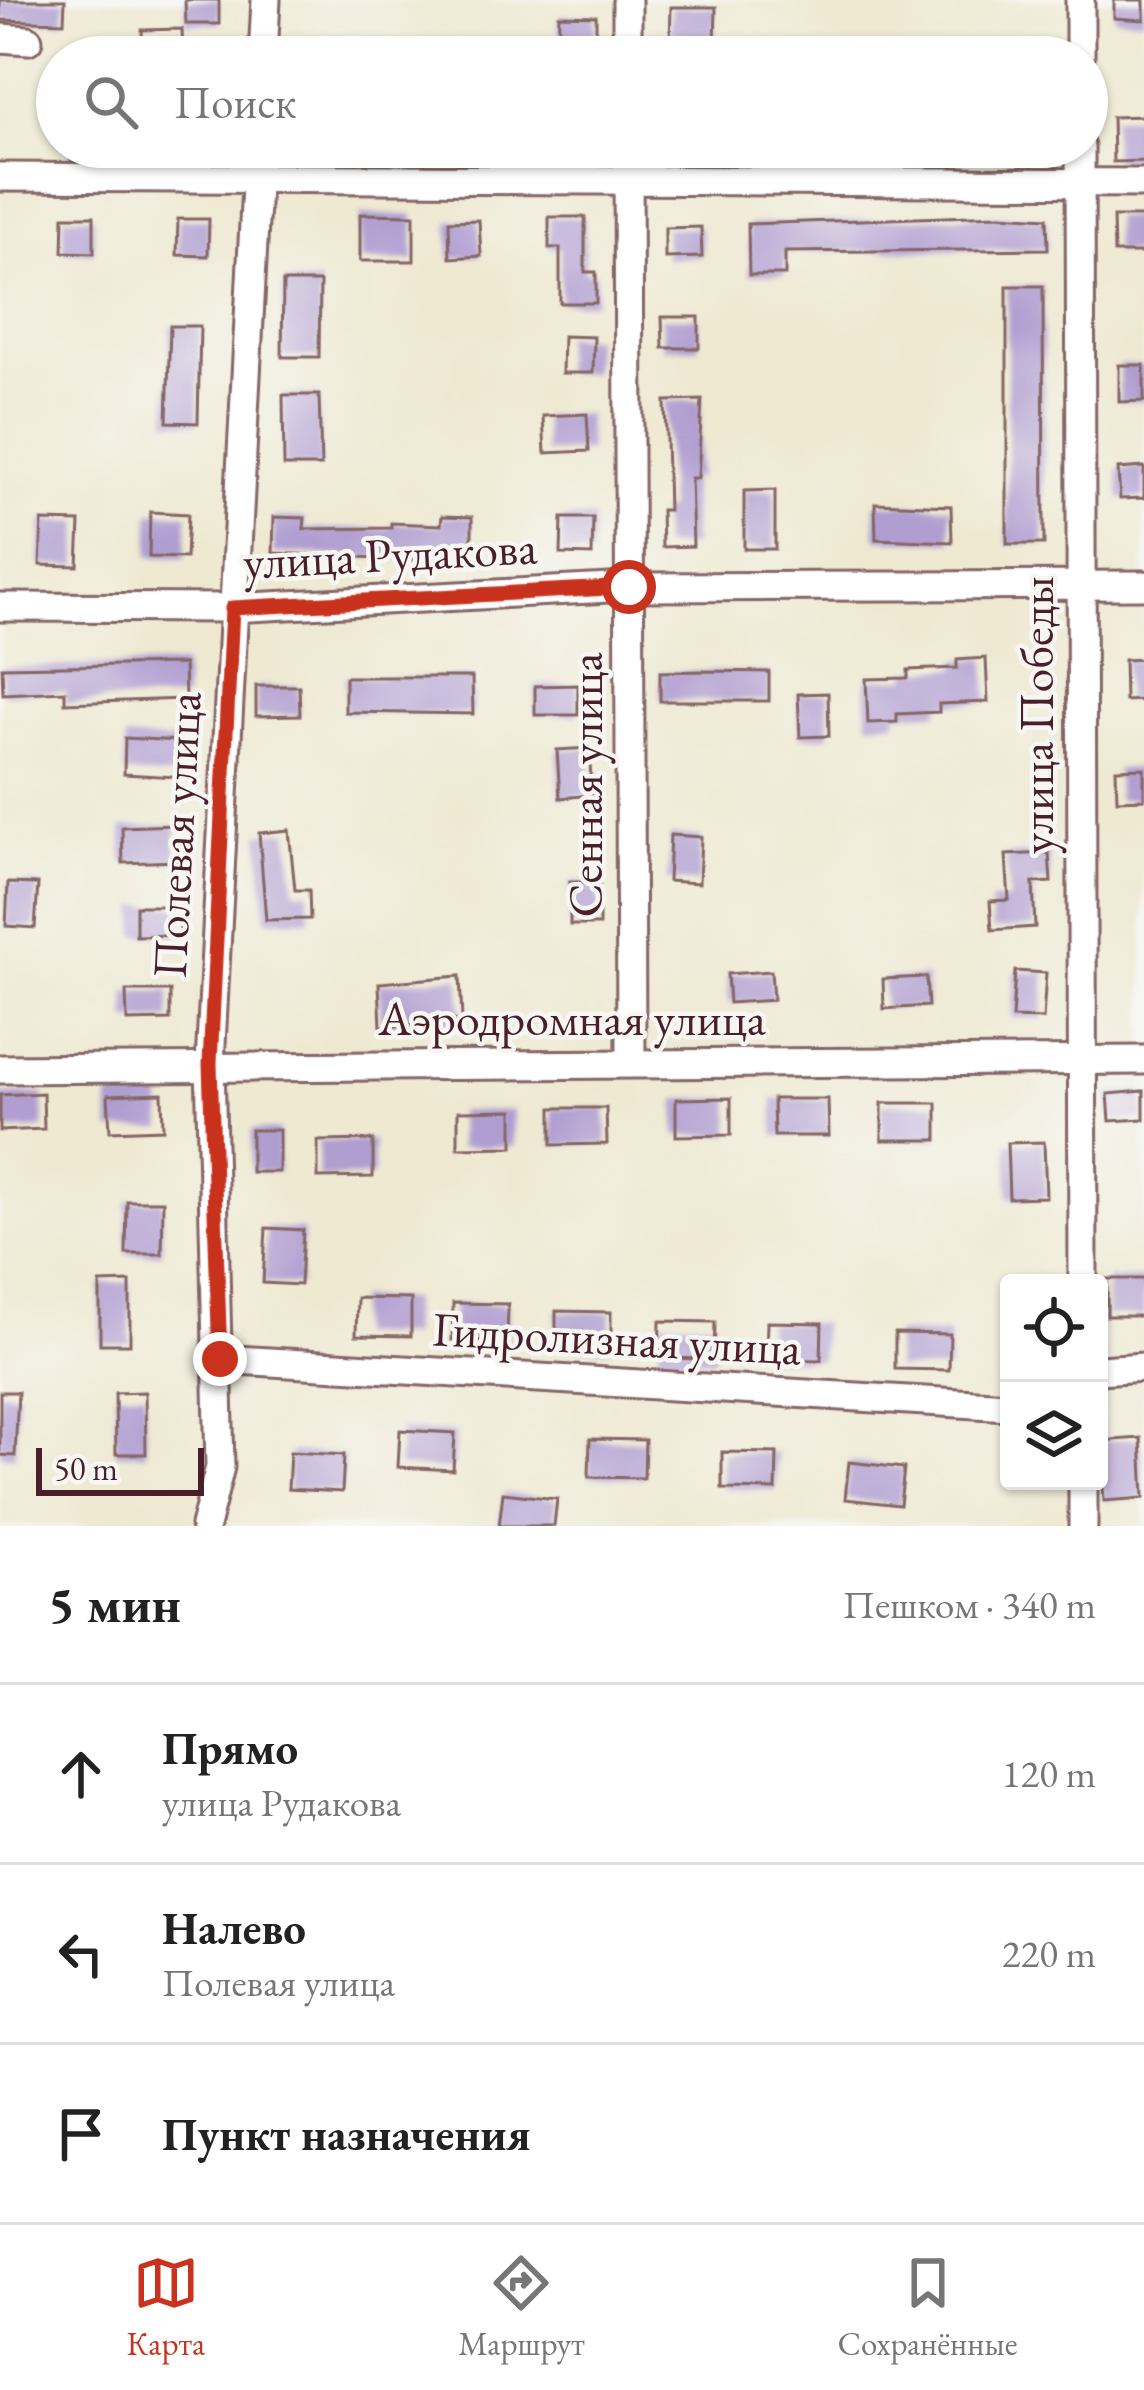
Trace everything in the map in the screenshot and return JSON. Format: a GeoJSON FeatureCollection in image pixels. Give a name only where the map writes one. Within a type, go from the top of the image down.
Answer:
{"type":"FeatureCollection","features":[{"type":"Feature","properties":{"kind":"street"},"geometry":{"type":"LineString","coordinates":[[264,36],[266,0]]}},
{"type":"Feature","properties":{"kind":"street"},"geometry":{"type":"LineString","coordinates":[[627,0],[627,36]]}},
{"type":"Feature","properties":{"kind":"street"},"geometry":{"type":"LineString","coordinates":[[1080,0],[1080,36]]}},
{"type":"Feature","properties":{"kind":"street","name":"Полевая улица"},"geometry":{"type":"LineString","coordinates":[[205,1526],[220,1467],[210,1064],[257,168]]}},
{"type":"Feature","properties":{"kind":"street","name":"Сенная улица"},"geometry":{"type":"LineString","coordinates":[[628,168],[631,1063]]}},
{"type":"Feature","properties":{"kind":"street","name":"улица Победы"},"geometry":{"type":"LineString","coordinates":[[1080,168],[1083,1274]]}},
{"type":"Feature","properties":{"kind":"street"},"geometry":{"type":"LineString","coordinates":[[0,177],[1144,183]]}},
{"type":"Feature","properties":{"kind":"street","name":"улица Рудакова"},"geometry":{"type":"LineString","coordinates":[[0,607],[232,608],[629,587],[1144,585]]}},
{"type":"Feature","properties":{"kind":"street","name":"Аэродромная улица"},"geometry":{"type":"LineString","coordinates":[[0,1069],[1144,1060]]}},
{"type":"Feature","properties":{"kind":"street","name":"Гидролизная улица"},"geometry":{"type":"LineString","coordinates":[[220,1359],[1000,1405]]}},
{"type":"Feature","properties":{"kind":"street"},"geometry":{"type":"LineString","coordinates":[[1108,1369],[1144,1367]]}},
{"type":"Feature","properties":{"kind":"street"},"geometry":{"type":"LineString","coordinates":[[1083,1490],[1083,1526]]}},
{"type":"Feature","properties":{"kind":"building"},"geometry":{"type":"Polygon","coordinates":[[[0,0],[65,0],[64,22],[0,20],[0,0]]]}},
{"type":"Feature","properties":{"kind":"building"},"geometry":{"type":"Polygon","coordinates":[[[185,0],[219,0],[219,24],[186,24],[185,0]]]}},
{"type":"Feature","properties":{"kind":"building"},"geometry":{"type":"Polygon","coordinates":[[[1114,0],[1144,0],[1144,20],[1114,18],[1114,0]]]}},
{"type":"Feature","properties":{"kind":"building"},"geometry":{"type":"Polygon","coordinates":[[[671,7],[716,7],[715,36],[670,36],[671,7]]]}},
{"type":"Feature","properties":{"kind":"building"},"geometry":{"type":"Polygon","coordinates":[[[559,15],[596,16],[596,36],[558,36],[559,15]]]}},
{"type":"Feature","properties":{"kind":"building"},"geometry":{"type":"Polygon","coordinates":[[[182,29],[182,36],[142,36],[142,30],[182,29]]]}},
{"type":"Feature","properties":{"kind":"building"},"geometry":{"type":"Polygon","coordinates":[[[1144,116],[1144,161],[1113,162],[1112,117],[1144,116]]]}},
{"type":"Feature","properties":{"kind":"building"},"geometry":{"type":"Polygon","coordinates":[[[360,214],[414,215],[414,261],[360,261],[360,214]]]}},
{"type":"Feature","properties":{"kind":"building"},"geometry":{"type":"Polygon","coordinates":[[[1000,215],[1047,218],[1048,249],[785,252],[785,275],[749,275],[748,224],[1000,215]]]}},
{"type":"Feature","properties":{"kind":"building"},"geometry":{"type":"Polygon","coordinates":[[[64,216],[94,216],[94,253],[63,252],[64,216]]]}},
{"type":"Feature","properties":{"kind":"building"},"geometry":{"type":"Polygon","coordinates":[[[549,217],[585,217],[585,272],[596,272],[596,303],[560,303],[560,248],[549,248],[549,217]]]}},
{"type":"Feature","properties":{"kind":"building"},"geometry":{"type":"Polygon","coordinates":[[[1113,217],[1144,217],[1144,253],[1114,253],[1113,217]]]}},
{"type":"Feature","properties":{"kind":"building"},"geometry":{"type":"Polygon","coordinates":[[[178,219],[209,219],[208,256],[177,255],[178,219]]]}},
{"type":"Feature","properties":{"kind":"building"},"geometry":{"type":"Polygon","coordinates":[[[479,220],[481,256],[450,258],[449,221],[479,220]]]}},
{"type":"Feature","properties":{"kind":"building"},"geometry":{"type":"Polygon","coordinates":[[[701,227],[702,257],[665,258],[665,228],[701,227]]]}},
{"type":"Feature","properties":{"kind":"building"},"geometry":{"type":"Polygon","coordinates":[[[283,282],[320,282],[319,357],[282,357],[283,282]]]}},
{"type":"Feature","properties":{"kind":"building"},"geometry":{"type":"Polygon","coordinates":[[[1007,286],[1043,286],[1044,544],[1007,544],[1007,286]]]}},
{"type":"Feature","properties":{"kind":"building"},"geometry":{"type":"Polygon","coordinates":[[[662,317],[699,317],[699,348],[663,348],[662,317]]]}},
{"type":"Feature","properties":{"kind":"building"},"geometry":{"type":"Polygon","coordinates":[[[170,326],[200,326],[198,423],[167,422],[170,326]]]}},
{"type":"Feature","properties":{"kind":"building"},"geometry":{"type":"Polygon","coordinates":[[[563,336],[594,337],[593,373],[562,373],[563,336]]]}},
{"type":"Feature","properties":{"kind":"building"},"geometry":{"type":"Polygon","coordinates":[[[1119,365],[1144,365],[1144,401],[1119,402],[1119,365]]]}},
{"type":"Feature","properties":{"kind":"building"},"geometry":{"type":"Polygon","coordinates":[[[283,395],[319,395],[321,466],[284,466],[283,395]]]}},
{"type":"Feature","properties":{"kind":"building"},"geometry":{"type":"Polygon","coordinates":[[[702,400],[698,478],[691,478],[693,546],[662,547],[661,510],[668,510],[665,401],[702,400]]]}},
{"type":"Feature","properties":{"kind":"building"},"geometry":{"type":"Polygon","coordinates":[[[587,414],[589,451],[545,453],[543,416],[587,414]]]}},
{"type":"Feature","properties":{"kind":"building"},"geometry":{"type":"Polygon","coordinates":[[[1144,467],[1144,498],[1120,499],[1118,469],[1144,467]]]}},
{"type":"Feature","properties":{"kind":"building"},"geometry":{"type":"Polygon","coordinates":[[[775,490],[775,549],[744,549],[744,491],[775,490]]]}},
{"type":"Feature","properties":{"kind":"building"},"geometry":{"type":"Polygon","coordinates":[[[875,503],[951,506],[952,542],[876,539],[875,503]]]}},
{"type":"Feature","properties":{"kind":"building"},"geometry":{"type":"Polygon","coordinates":[[[150,512],[188,514],[186,558],[149,557],[150,512]]]}},
{"type":"Feature","properties":{"kind":"building"},"geometry":{"type":"Polygon","coordinates":[[[442,516],[472,517],[472,553],[421,552],[421,560],[273,553],[274,517],[305,518],[304,529],[441,525],[442,516]]]}},
{"type":"Feature","properties":{"kind":"building"},"geometry":{"type":"Polygon","coordinates":[[[562,518],[593,518],[592,555],[561,554],[562,518]]]}},
{"type":"Feature","properties":{"kind":"building"},"geometry":{"type":"Polygon","coordinates":[[[42,521],[80,522],[78,566],[40,565],[42,521]]]}},
{"type":"Feature","properties":{"kind":"building"},"geometry":{"type":"Polygon","coordinates":[[[986,658],[988,702],[939,704],[939,712],[897,714],[897,722],[868,723],[866,679],[908,678],[908,670],[957,668],[957,660],[986,658]]]}},
{"type":"Feature","properties":{"kind":"building"},"geometry":{"type":"Polygon","coordinates":[[[1144,659],[1144,700],[1125,701],[1124,660],[1144,659]]]}},
{"type":"Feature","properties":{"kind":"building"},"geometry":{"type":"Polygon","coordinates":[[[184,664],[185,699],[65,703],[65,691],[3,694],[2,667],[184,664]]]}},
{"type":"Feature","properties":{"kind":"building"},"geometry":{"type":"Polygon","coordinates":[[[660,672],[769,672],[769,701],[660,701],[660,672]]]}},
{"type":"Feature","properties":{"kind":"building"},"geometry":{"type":"Polygon","coordinates":[[[345,677],[472,677],[473,714],[345,712],[345,677]]]}},
{"type":"Feature","properties":{"kind":"building"},"geometry":{"type":"Polygon","coordinates":[[[578,685],[578,715],[535,715],[535,686],[578,685]]]}},
{"type":"Feature","properties":{"kind":"building"},"geometry":{"type":"Polygon","coordinates":[[[256,686],[299,686],[300,715],[256,716],[256,686]]]}},
{"type":"Feature","properties":{"kind":"building"},"geometry":{"type":"Polygon","coordinates":[[[828,693],[829,736],[800,737],[798,694],[828,693]]]}},
{"type":"Feature","properties":{"kind":"building"},"geometry":{"type":"Polygon","coordinates":[[[125,738],[178,741],[177,777],[124,774],[125,738]]]}},
{"type":"Feature","properties":{"kind":"building"},"geometry":{"type":"Polygon","coordinates":[[[589,748],[592,795],[560,798],[557,750],[589,748]]]}},
{"type":"Feature","properties":{"kind":"building"},"geometry":{"type":"Polygon","coordinates":[[[1144,768],[1144,799],[1117,800],[1116,769],[1144,768]]]}},
{"type":"Feature","properties":{"kind":"building"},"geometry":{"type":"Polygon","coordinates":[[[175,825],[177,861],[123,863],[122,827],[175,825]]]}},
{"type":"Feature","properties":{"kind":"building"},"geometry":{"type":"Polygon","coordinates":[[[289,830],[295,890],[309,890],[310,919],[266,920],[259,833],[289,830]]]}},
{"type":"Feature","properties":{"kind":"building"},"geometry":{"type":"Polygon","coordinates":[[[670,835],[701,837],[699,883],[668,881],[670,835]]]}},
{"type":"Feature","properties":{"kind":"building"},"geometry":{"type":"Polygon","coordinates":[[[1049,853],[1051,882],[1033,883],[1035,927],[992,930],[990,901],[1009,900],[1006,855],[1049,853]]]}},
{"type":"Feature","properties":{"kind":"building"},"geometry":{"type":"Polygon","coordinates":[[[570,882],[599,882],[599,925],[570,925],[570,882]]]}},
{"type":"Feature","properties":{"kind":"building"},"geometry":{"type":"Polygon","coordinates":[[[8,883],[38,884],[35,928],[6,926],[8,883]]]}},
{"type":"Feature","properties":{"kind":"building"},"geometry":{"type":"Polygon","coordinates":[[[136,906],[180,906],[180,935],[136,936],[136,906]]]}},
{"type":"Feature","properties":{"kind":"building"},"geometry":{"type":"Polygon","coordinates":[[[771,971],[773,1000],[729,1003],[727,974],[771,971]]]}},
{"type":"Feature","properties":{"kind":"building"},"geometry":{"type":"Polygon","coordinates":[[[1015,971],[1046,973],[1043,1019],[1012,1018],[1015,971]]]}},
{"type":"Feature","properties":{"kind":"building"},"geometry":{"type":"Polygon","coordinates":[[[460,976],[462,1020],[381,1027],[379,983],[460,976]]]}},
{"type":"Feature","properties":{"kind":"building"},"geometry":{"type":"Polygon","coordinates":[[[926,977],[928,1006],[884,1009],[883,979],[926,977]]]}},
{"type":"Feature","properties":{"kind":"building"},"geometry":{"type":"Polygon","coordinates":[[[126,991],[170,991],[170,1020],[127,1021],[126,991]]]}},
{"type":"Feature","properties":{"kind":"building"},"geometry":{"type":"Polygon","coordinates":[[[1144,1091],[1144,1119],[1110,1121],[1108,1094],[1144,1091]]]}},
{"type":"Feature","properties":{"kind":"building"},"geometry":{"type":"Polygon","coordinates":[[[43,1093],[44,1129],[0,1131],[0,1095],[43,1093]]]}},
{"type":"Feature","properties":{"kind":"building"},"geometry":{"type":"Polygon","coordinates":[[[162,1093],[163,1129],[110,1131],[108,1095],[162,1093]]]}},
{"type":"Feature","properties":{"kind":"building"},"geometry":{"type":"Polygon","coordinates":[[[731,1098],[731,1135],[676,1136],[676,1099],[731,1098]]]}},
{"type":"Feature","properties":{"kind":"building"},"geometry":{"type":"Polygon","coordinates":[[[773,1099],[828,1099],[829,1136],[774,1136],[773,1099]]]}},
{"type":"Feature","properties":{"kind":"building"},"geometry":{"type":"Polygon","coordinates":[[[882,1103],[937,1103],[937,1140],[882,1140],[882,1103]]]}},
{"type":"Feature","properties":{"kind":"building"},"geometry":{"type":"Polygon","coordinates":[[[552,1108],[606,1108],[607,1144],[552,1145],[552,1108]]]}},
{"type":"Feature","properties":{"kind":"building"},"geometry":{"type":"Polygon","coordinates":[[[513,1110],[513,1147],[458,1148],[458,1111],[513,1110]]]}},
{"type":"Feature","properties":{"kind":"building"},"geometry":{"type":"Polygon","coordinates":[[[251,1130],[279,1130],[279,1172],[251,1172],[251,1130]]]}},
{"type":"Feature","properties":{"kind":"building"},"geometry":{"type":"Polygon","coordinates":[[[373,1140],[373,1177],[318,1178],[318,1141],[373,1140]]]}},
{"type":"Feature","properties":{"kind":"building"},"geometry":{"type":"Polygon","coordinates":[[[1044,1142],[1046,1197],[1009,1198],[1007,1143],[1044,1142]]]}},
{"type":"Feature","properties":{"kind":"building"},"geometry":{"type":"Polygon","coordinates":[[[127,1201],[163,1201],[162,1254],[126,1254],[127,1201]]]}},
{"type":"Feature","properties":{"kind":"building"},"geometry":{"type":"Polygon","coordinates":[[[266,1228],[303,1230],[300,1285],[263,1283],[266,1228]]]}},
{"type":"Feature","properties":{"kind":"building"},"geometry":{"type":"Polygon","coordinates":[[[1108,1279],[1144,1279],[1144,1316],[1108,1316],[1108,1279]]]}},
{"type":"Feature","properties":{"kind":"building"},"geometry":{"type":"Polygon","coordinates":[[[130,1282],[130,1344],[100,1344],[100,1283],[130,1282]]]}},
{"type":"Feature","properties":{"kind":"building"},"geometry":{"type":"Polygon","coordinates":[[[357,1298],[411,1299],[411,1336],[356,1335],[357,1298]]]}},
{"type":"Feature","properties":{"kind":"building"},"geometry":{"type":"Polygon","coordinates":[[[453,1303],[508,1304],[507,1341],[452,1340],[453,1303]]]}},
{"type":"Feature","properties":{"kind":"building"},"geometry":{"type":"Polygon","coordinates":[[[556,1311],[611,1312],[611,1349],[556,1348],[556,1311]]]}},
{"type":"Feature","properties":{"kind":"building"},"geometry":{"type":"Polygon","coordinates":[[[660,1321],[715,1322],[714,1359],[659,1358],[660,1321]]]}},
{"type":"Feature","properties":{"kind":"building"},"geometry":{"type":"Polygon","coordinates":[[[767,1322],[822,1323],[821,1360],[766,1359],[767,1322]]]}},
{"type":"Feature","properties":{"kind":"building"},"geometry":{"type":"Polygon","coordinates":[[[895,1333],[950,1334],[949,1370],[895,1369],[895,1333]]]}},
{"type":"Feature","properties":{"kind":"building"},"geometry":{"type":"Polygon","coordinates":[[[0,1392],[18,1392],[15,1456],[0,1455],[0,1392]]]}},
{"type":"Feature","properties":{"kind":"building"},"geometry":{"type":"Polygon","coordinates":[[[145,1392],[146,1454],[116,1454],[115,1393],[145,1392]]]}},
{"type":"Feature","properties":{"kind":"building"},"geometry":{"type":"Polygon","coordinates":[[[400,1430],[455,1433],[453,1470],[398,1467],[400,1430]]]}},
{"type":"Feature","properties":{"kind":"building"},"geometry":{"type":"Polygon","coordinates":[[[1141,1438],[1144,1498],[1104,1501],[1108,1440],[1141,1438]]]}},
{"type":"Feature","properties":{"kind":"building"},"geometry":{"type":"Polygon","coordinates":[[[590,1439],[645,1440],[644,1478],[589,1477],[590,1439]]]}},
{"type":"Feature","properties":{"kind":"building"},"geometry":{"type":"Polygon","coordinates":[[[290,1452],[344,1455],[342,1492],[288,1489],[290,1452]]]}},
{"type":"Feature","properties":{"kind":"building"},"geometry":{"type":"Polygon","coordinates":[[[722,1452],[777,1453],[776,1490],[722,1489],[722,1452]]]}},
{"type":"Feature","properties":{"kind":"building"},"geometry":{"type":"Polygon","coordinates":[[[849,1462],[904,1468],[900,1505],[845,1499],[849,1462]]]}},
{"type":"Feature","properties":{"kind":"building"},"geometry":{"type":"Polygon","coordinates":[[[503,1493],[557,1499],[554,1526],[499,1526],[503,1493]]]}},
{"type":"Feature","properties":{"kind":"route"},"geometry":{"type":"LineString","coordinates":[[220,1359],[210,1064],[232,608],[629,587]]}}]}
